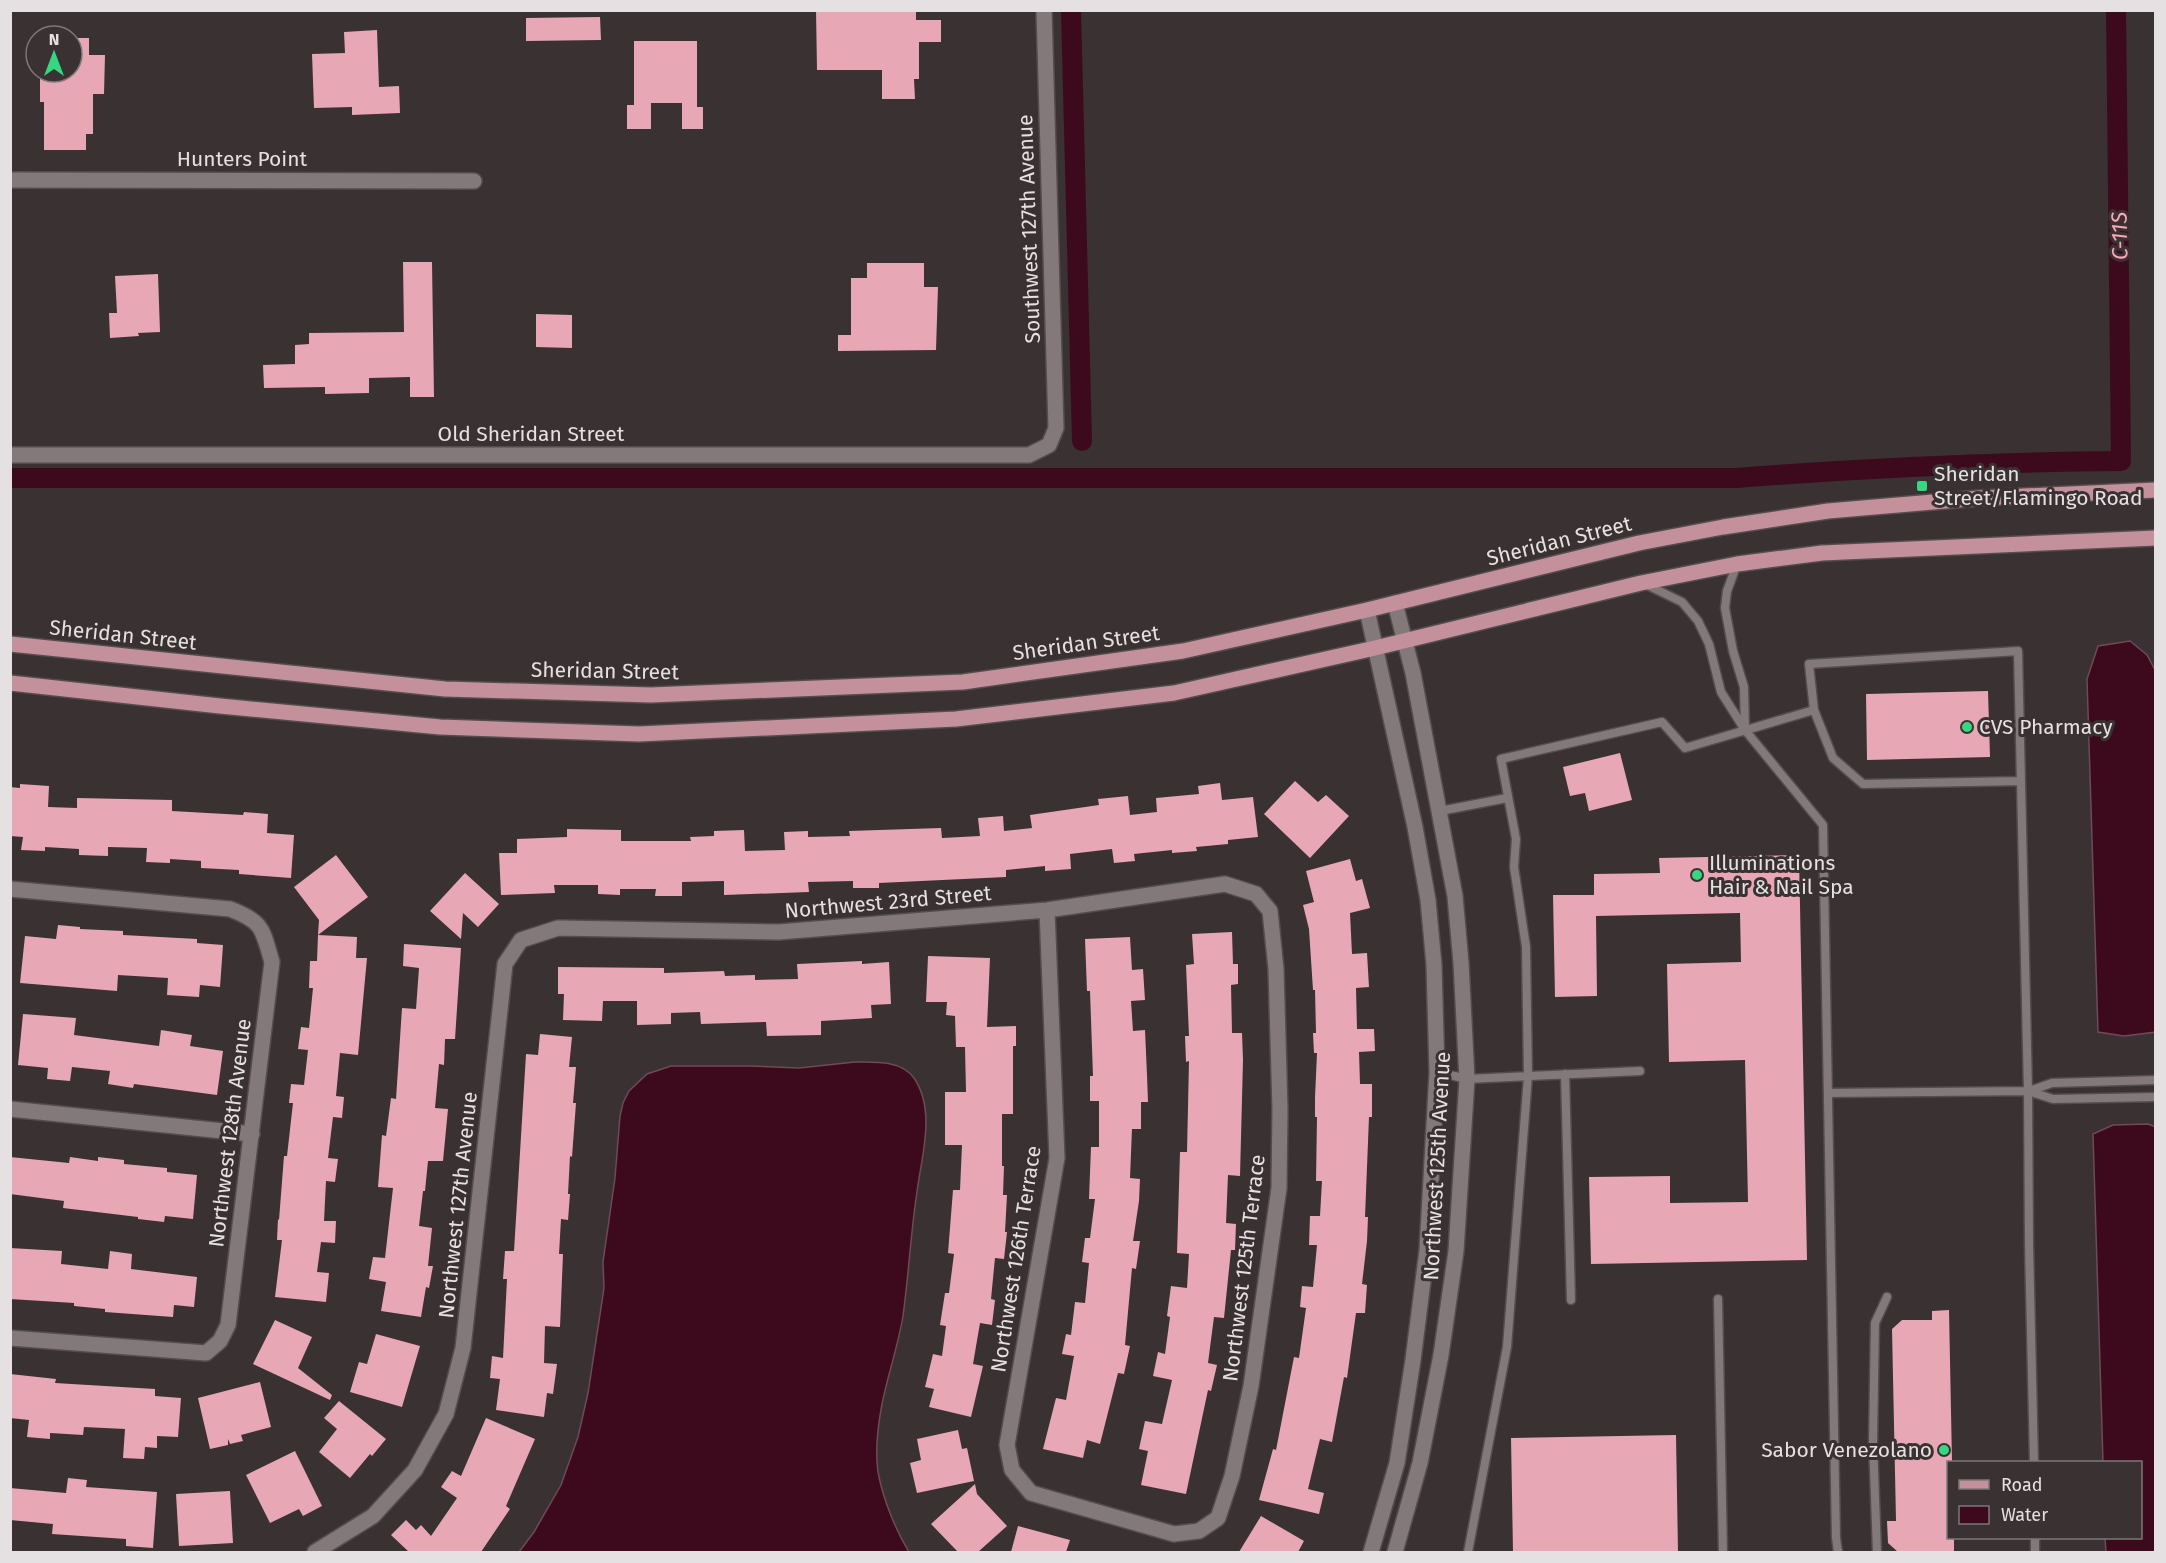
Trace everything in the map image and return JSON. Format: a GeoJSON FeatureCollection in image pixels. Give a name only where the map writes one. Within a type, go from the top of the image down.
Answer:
{"type":"FeatureCollection","features":[{"type":"Feature","properties":{"kind":"main road","name":"Sheridan Street"},"geometry":{"type":"LineString","coordinates":[[10,644],[445,689],[651,695],[963,682],[1183,651],[1367,610],[1639,543],[1734,525],[1828,511],[1980,498],[2156,490]]}},
{"type":"Feature","properties":{"kind":"main road"},"geometry":{"type":"LineString","coordinates":[[10,682],[220,706],[440,727],[639,734],[956,719],[1174,693],[1376,648],[1641,583],[1737,564],[1833,552],[2156,538]]}},
{"type":"Feature","properties":{"kind":"street","name":"Southwest 127th Avenue"},"geometry":{"type":"LineString","coordinates":[[1044,10],[1056,428],[1049,445]]}},
{"type":"Feature","properties":{"kind":"street","name":"Hunters Point"},"geometry":{"type":"LineString","coordinates":[[10,180],[474,181]]}},
{"type":"Feature","properties":{"kind":"street","name":"Old Sheridan Street"},"geometry":{"type":"LineString","coordinates":[[10,455],[1029,455],[1049,445]]}},
{"type":"Feature","properties":{"kind":"street","name":"Northwest 125th Avenue"},"geometry":{"type":"LineString","coordinates":[[1395,603],[1440,811],[1455,896],[1467,1079],[1456,1251],[1443,1343],[1420,1462],[1395,1552]]}},
{"type":"Feature","properties":{"kind":"street","name":"Northwest 125th Avenue"},"geometry":{"type":"LineString","coordinates":[[1367,610],[1415,827],[1428,900],[1434,965],[1437,1072],[1427,1250],[1413,1360],[1397,1463],[1371,1552]]}},
{"type":"Feature","properties":{"kind":"street","name":"Northwest 23rd Street"},"geometry":{"type":"LineString","coordinates":[[521,940],[558,928],[779,932],[1047,910],[1225,884],[1256,894]]}},
{"type":"Feature","properties":{"kind":"street","name":"Northwest 128th Avenue"},"geometry":{"type":"LineString","coordinates":[[10,890],[230,909],[249,916],[262,929],[272,962],[228,1325],[219,1341],[206,1353],[10,1338]]}},
{"type":"Feature","properties":{"kind":"street","name":"Northwest 125th Terrace"},"geometry":{"type":"LineString","coordinates":[[1012,1470],[1031,1493],[1174,1534],[1199,1531],[1218,1518],[1232,1476],[1251,1386],[1279,1188],[1280,1109],[1276,969],[1270,911],[1256,894]]}},
{"type":"Feature","properties":{"kind":"street","name":"Northwest 126th Terrace"},"geometry":{"type":"LineString","coordinates":[[1012,1470],[1007,1445],[1057,1158],[1047,910]]}},
{"type":"Feature","properties":{"kind":"street","name":"Northwest 127th Avenue"},"geometry":{"type":"LineString","coordinates":[[315,1552],[373,1516],[415,1470],[446,1414],[463,1348],[505,964],[521,940]]}},
{"type":"Feature","properties":{"kind":"street"},"geometry":{"type":"LineString","coordinates":[[10,1109],[252,1134]]}},
{"type":"Feature","properties":{"kind":"lane"},"geometry":{"type":"LineString","coordinates":[[1737,564],[1727,591],[1725,608],[1733,651],[1744,687],[1745,730]]}},
{"type":"Feature","properties":{"kind":"lane"},"geometry":{"type":"LineString","coordinates":[[1641,583],[1682,602],[1698,621],[1708,645],[1721,692],[1745,730],[1823,825],[1835,1526],[1838,1552]]}},
{"type":"Feature","properties":{"kind":"lane"},"geometry":{"type":"LineString","coordinates":[[2021,781],[1863,784],[1833,758],[1814,710],[1809,664],[2018,651],[2021,781],[2028,1091],[2034,1461]]}},
{"type":"Feature","properties":{"kind":"lane"},"geometry":{"type":"LineString","coordinates":[[1468,1552],[1507,1347],[1528,1076],[1526,947],[1514,867],[1516,839],[1501,759],[1662,722],[1685,748],[1814,710]]}},
{"type":"Feature","properties":{"kind":"lane"},"geometry":{"type":"LineString","coordinates":[[1440,811],[1507,798]]}},
{"type":"Feature","properties":{"kind":"lane"},"geometry":{"type":"LineString","coordinates":[[1437,1072],[1467,1079],[1640,1071]]}},
{"type":"Feature","properties":{"kind":"lane"},"geometry":{"type":"LineString","coordinates":[[1565,1074],[1571,1300]]}},
{"type":"Feature","properties":{"kind":"lane"},"geometry":{"type":"LineString","coordinates":[[1828,1093],[2028,1091],[2052,1083],[2156,1080]]}},
{"type":"Feature","properties":{"kind":"lane"},"geometry":{"type":"LineString","coordinates":[[2028,1091],[2053,1099],[2156,1097]]}},
{"type":"Feature","properties":{"kind":"lane"},"geometry":{"type":"LineString","coordinates":[[1876,1552],[1873,1442],[1875,1323],[1887,1297]]}},
{"type":"Feature","properties":{"kind":"lane"},"geometry":{"type":"LineString","coordinates":[[1718,1299],[1723,1552]]}},
{"type":"Feature","properties":{"kind":"water"},"geometry":{"type":"Polygon","coordinates":[[[2130,641],[2147,655],[2155,670],[2156,1032],[2124,1036],[2098,1032],[2087,679],[2098,646],[2130,641]]]}},
{"type":"Feature","properties":{"kind":"water"},"geometry":{"type":"Polygon","coordinates":[[[855,1062],[887,1063],[909,1072],[920,1090],[926,1117],[903,1316],[882,1404],[877,1447],[878,1472],[886,1503],[909,1552],[519,1552],[534,1532],[561,1485],[578,1437],[588,1393],[604,1288],[603,1262],[615,1178],[620,1116],[629,1091],[647,1074],[671,1066],[799,1068],[855,1062]]]}},
{"type":"Feature","properties":{"kind":"water"},"geometry":{"type":"Polygon","coordinates":[[[2148,1124],[2156,1127],[2155,1552],[2106,1552],[2105,1539],[2142,1539],[2142,1461],[2103,1461],[2093,1134],[2113,1125],[2148,1124]]]}},
{"type":"Feature","properties":{"kind":"building"},"geometry":{"type":"Polygon","coordinates":[[[816,10],[916,10],[916,20],[941,20],[941,42],[919,42],[919,79],[914,79],[915,99],[882,99],[882,70],[817,70],[816,10]]]}},
{"type":"Feature","properties":{"kind":"building"},"geometry":{"type":"Polygon","coordinates":[[[600,17],[601,40],[526,41],[526,18],[600,17]]]}},
{"type":"Feature","properties":{"kind":"building"},"geometry":{"type":"Polygon","coordinates":[[[377,30],[379,87],[399,86],[400,113],[352,115],[352,107],[314,108],[312,54],[345,53],[344,32],[377,30]]]}},
{"type":"Feature","properties":{"kind":"building"},"geometry":{"type":"Polygon","coordinates":[[[84,38],[89,38],[89,55],[105,55],[104,94],[93,94],[93,134],[86,134],[86,150],[44,150],[44,102],[40,102],[40,84],[84,84],[84,38]]]}},
{"type":"Feature","properties":{"kind":"building"},"geometry":{"type":"Polygon","coordinates":[[[634,41],[697,41],[697,107],[703,107],[703,129],[682,129],[682,103],[651,103],[651,129],[627,129],[627,105],[634,105],[634,41]]]}},
{"type":"Feature","properties":{"kind":"building"},"geometry":{"type":"Polygon","coordinates":[[[403,262],[432,262],[434,397],[410,397],[410,377],[369,378],[369,393],[325,394],[325,387],[264,388],[263,365],[295,364],[295,345],[309,344],[309,333],[404,332],[403,262]]]}},
{"type":"Feature","properties":{"kind":"building"},"geometry":{"type":"Polygon","coordinates":[[[867,263],[924,263],[924,287],[938,287],[936,350],[838,351],[838,335],[851,335],[851,278],[867,278],[867,263]]]}},
{"type":"Feature","properties":{"kind":"building"},"geometry":{"type":"Polygon","coordinates":[[[158,274],[160,332],[110,338],[109,313],[117,313],[115,276],[158,274]]]}},
{"type":"Feature","properties":{"kind":"building"},"geometry":{"type":"Polygon","coordinates":[[[536,314],[572,315],[572,348],[536,347],[536,314]]]}},
{"type":"Feature","properties":{"kind":"building"},"geometry":{"type":"Polygon","coordinates":[[[1988,691],[1990,757],[1867,760],[1866,694],[1988,691]]]}},
{"type":"Feature","properties":{"kind":"building"},"geometry":{"type":"Polygon","coordinates":[[[1620,753],[1632,800],[1589,811],[1585,793],[1570,796],[1563,767],[1620,753]]]}},
{"type":"Feature","properties":{"kind":"building"},"geometry":{"type":"Polygon","coordinates":[[[1295,781],[1318,802],[1326,795],[1349,816],[1310,858],[1264,814],[1295,781]]]}},
{"type":"Feature","properties":{"kind":"building"},"geometry":{"type":"Polygon","coordinates":[[[1220,783],[1222,800],[1253,797],[1258,837],[1228,840],[1228,844],[1196,847],[1197,851],[1172,853],[1172,850],[1134,854],[1135,861],[1114,863],[1112,849],[1070,854],[1071,869],[1045,871],[1045,866],[1006,870],[1006,877],[879,883],[879,888],[853,888],[853,881],[808,882],[809,892],[724,895],[724,881],[682,882],[682,896],[655,896],[656,889],[620,889],[620,895],[598,894],[598,885],[554,885],[555,893],[501,895],[499,853],[517,853],[517,839],[567,837],[567,829],[621,830],[621,841],[691,841],[690,837],[714,836],[714,831],[744,830],[745,851],[785,850],[784,832],[808,831],[808,837],[850,836],[849,831],[941,828],[942,838],[980,836],[978,818],[1003,816],[1004,831],[1032,828],[1030,815],[1099,805],[1098,799],[1128,796],[1130,815],[1157,812],[1156,798],[1199,794],[1198,786],[1220,783]]]}},
{"type":"Feature","properties":{"kind":"building"},"geometry":{"type":"Polygon","coordinates":[[[20,784],[49,786],[48,807],[77,808],[77,798],[172,800],[172,811],[268,814],[267,833],[294,835],[291,878],[239,874],[239,870],[201,868],[201,861],[170,859],[170,863],[146,862],[147,848],[108,847],[108,856],[79,855],[79,849],[45,847],[45,851],[21,850],[23,837],[10,836],[10,787],[20,788],[20,784]]]}},
{"type":"Feature","properties":{"kind":"building"},"geometry":{"type":"Polygon","coordinates":[[[336,855],[368,897],[318,935],[319,920],[294,887],[336,855]]]}},
{"type":"Feature","properties":{"kind":"building"},"geometry":{"type":"Polygon","coordinates":[[[1799,855],[1807,1260],[1591,1264],[1589,1177],[1670,1176],[1670,1203],[1748,1202],[1745,1060],[1669,1062],[1667,964],[1741,962],[1740,913],[1596,916],[1597,996],[1555,997],[1553,895],[1594,895],[1594,874],[1660,873],[1659,858],[1799,855]]]}},
{"type":"Feature","properties":{"kind":"building"},"geometry":{"type":"Polygon","coordinates":[[[1350,859],[1356,881],[1362,879],[1370,908],[1350,913],[1352,954],[1367,953],[1369,987],[1356,988],[1357,1029],[1374,1029],[1375,1051],[1359,1052],[1360,1084],[1372,1084],[1365,1217],[1368,1217],[1367,1241],[1362,1284],[1367,1285],[1365,1313],[1356,1313],[1347,1378],[1344,1377],[1332,1442],[1320,1439],[1308,1489],[1324,1493],[1319,1514],[1259,1500],[1273,1449],[1276,1450],[1294,1357],[1299,1358],[1306,1308],[1300,1307],[1302,1286],[1313,1287],[1317,1245],[1309,1245],[1310,1216],[1320,1216],[1322,1181],[1316,1181],[1317,1053],[1314,1053],[1313,1033],[1316,1033],[1315,990],[1313,990],[1309,929],[1303,905],[1314,902],[1306,871],[1350,859]]]}},
{"type":"Feature","properties":{"kind":"building"},"geometry":{"type":"Polygon","coordinates":[[[465,873],[499,904],[478,927],[463,913],[461,939],[430,911],[465,873]]]}},
{"type":"Feature","properties":{"kind":"building"},"geometry":{"type":"Polygon","coordinates":[[[58,925],[80,927],[80,929],[123,931],[123,935],[197,939],[197,943],[223,945],[220,987],[200,985],[199,997],[167,995],[168,978],[118,975],[117,991],[20,983],[25,936],[56,939],[58,925]]]}},
{"type":"Feature","properties":{"kind":"building"},"geometry":{"type":"Polygon","coordinates":[[[1232,932],[1233,964],[1238,964],[1238,984],[1231,985],[1232,1033],[1242,1033],[1243,1060],[1240,1176],[1228,1175],[1226,1223],[1236,1224],[1235,1250],[1231,1250],[1224,1318],[1214,1317],[1208,1363],[1217,1365],[1211,1391],[1208,1390],[1186,1494],[1141,1485],[1148,1451],[1139,1449],[1145,1421],[1162,1424],[1172,1380],[1153,1376],[1158,1352],[1165,1354],[1171,1286],[1187,1288],[1189,1254],[1177,1253],[1180,1152],[1187,1152],[1189,1061],[1186,1062],[1185,1036],[1189,1036],[1186,965],[1194,964],[1192,934],[1232,932]]]}},
{"type":"Feature","properties":{"kind":"building"},"geometry":{"type":"Polygon","coordinates":[[[318,935],[357,937],[356,958],[367,958],[358,1055],[340,1053],[336,1096],[344,1097],[342,1118],[333,1117],[328,1158],[338,1159],[335,1182],[326,1181],[324,1221],[336,1221],[335,1243],[321,1242],[317,1272],[329,1273],[326,1302],[275,1297],[282,1240],[277,1240],[278,1219],[284,1156],[287,1156],[293,1103],[289,1103],[291,1084],[304,1085],[308,1050],[298,1049],[301,1027],[309,1028],[313,988],[309,988],[310,961],[317,961],[318,935]]]}},
{"type":"Feature","properties":{"kind":"building"},"geometry":{"type":"Polygon","coordinates":[[[1130,937],[1132,970],[1143,969],[1145,1000],[1131,1001],[1133,1031],[1145,1030],[1147,1075],[1148,1102],[1141,1102],[1141,1129],[1132,1129],[1130,1178],[1140,1179],[1133,1241],[1140,1241],[1136,1269],[1132,1268],[1125,1345],[1130,1346],[1124,1374],[1118,1373],[1100,1444],[1087,1440],[1083,1458],[1043,1449],[1056,1398],[1066,1400],[1074,1356],[1062,1354],[1066,1334],[1071,1335],[1075,1302],[1085,1303],[1089,1263],[1082,1262],[1085,1238],[1090,1238],[1095,1199],[1089,1199],[1091,1147],[1099,1147],[1099,1101],[1090,1101],[1090,1076],[1093,1076],[1090,991],[1087,991],[1085,939],[1130,937]]]}},
{"type":"Feature","properties":{"kind":"building"},"geometry":{"type":"Polygon","coordinates":[[[404,944],[461,948],[455,1039],[445,1039],[444,1065],[439,1064],[435,1108],[448,1109],[443,1161],[428,1161],[419,1226],[432,1228],[428,1266],[433,1266],[429,1288],[426,1287],[421,1317],[381,1311],[386,1282],[369,1279],[373,1257],[385,1258],[393,1188],[378,1187],[382,1135],[386,1136],[391,1098],[396,1099],[402,1008],[416,1009],[419,968],[403,966],[404,944]]]}},
{"type":"Feature","properties":{"kind":"building"},"geometry":{"type":"Polygon","coordinates":[[[928,956],[990,958],[987,1027],[1016,1026],[1016,1046],[1013,1046],[1013,1114],[1002,1114],[1003,1195],[1007,1195],[1004,1259],[995,1258],[991,1299],[995,1300],[992,1325],[980,1323],[973,1364],[983,1366],[971,1417],[929,1407],[934,1389],[925,1387],[933,1354],[942,1356],[946,1326],[940,1325],[945,1293],[949,1293],[954,1254],[948,1253],[953,1190],[960,1190],[962,1145],[945,1145],[945,1092],[966,1092],[965,1047],[956,1047],[955,1016],[946,1015],[947,1002],[926,1002],[928,956]]]}},
{"type":"Feature","properties":{"kind":"building"},"geometry":{"type":"Polygon","coordinates":[[[862,961],[862,964],[889,962],[891,1004],[871,1005],[872,1018],[821,1021],[821,1035],[767,1036],[766,1022],[701,1024],[700,1012],[671,1013],[671,1024],[637,1025],[637,1001],[603,1001],[602,1021],[563,1020],[564,994],[558,994],[558,967],[664,968],[664,973],[724,971],[725,976],[755,975],[755,980],[798,979],[797,964],[862,961]]]}},
{"type":"Feature","properties":{"kind":"building"},"geometry":{"type":"Polygon","coordinates":[[[23,1014],[76,1018],[74,1035],[159,1046],[161,1030],[192,1035],[190,1046],[223,1051],[217,1095],[134,1084],[133,1088],[108,1084],[110,1071],[72,1067],[70,1081],[47,1079],[48,1068],[18,1065],[23,1014]]]}},
{"type":"Feature","properties":{"kind":"building"},"geometry":{"type":"Polygon","coordinates":[[[540,1034],[572,1037],[569,1067],[576,1067],[573,1103],[576,1103],[572,1157],[570,1156],[568,1220],[561,1219],[559,1254],[563,1254],[560,1327],[545,1326],[544,1363],[557,1364],[553,1394],[547,1393],[544,1417],[496,1410],[500,1379],[490,1378],[492,1356],[503,1358],[507,1279],[503,1279],[505,1251],[514,1251],[526,1054],[538,1055],[540,1034]]]}},
{"type":"Feature","properties":{"kind":"building"},"geometry":{"type":"Polygon","coordinates":[[[10,1157],[69,1163],[70,1157],[98,1161],[98,1157],[124,1160],[124,1164],[167,1168],[167,1172],[197,1175],[193,1219],[165,1216],[164,1222],[138,1219],[138,1217],[63,1208],[64,1201],[10,1194],[10,1157]]]}},
{"type":"Feature","properties":{"kind":"building"},"geometry":{"type":"Polygon","coordinates":[[[10,1248],[62,1251],[61,1264],[108,1269],[110,1251],[132,1254],[131,1269],[197,1277],[194,1307],[174,1305],[173,1317],[105,1312],[105,1309],[74,1306],[74,1303],[10,1299],[10,1248]]]}},
{"type":"Feature","properties":{"kind":"building"},"geometry":{"type":"Polygon","coordinates":[[[1949,1310],[1952,1461],[1947,1461],[1947,1539],[1954,1539],[1954,1552],[1898,1552],[1888,1543],[1887,1521],[1896,1521],[1892,1329],[1902,1320],[1932,1320],[1932,1311],[1949,1310]]]}},
{"type":"Feature","properties":{"kind":"building"},"geometry":{"type":"Polygon","coordinates":[[[275,1320],[312,1337],[298,1368],[332,1395],[330,1400],[253,1364],[275,1320]]]}},
{"type":"Feature","properties":{"kind":"building"},"geometry":{"type":"Polygon","coordinates":[[[376,1334],[420,1346],[402,1407],[350,1392],[359,1362],[367,1364],[376,1334]]]}},
{"type":"Feature","properties":{"kind":"building"},"geometry":{"type":"Polygon","coordinates":[[[10,1374],[56,1379],[55,1383],[155,1389],[155,1396],[181,1398],[178,1437],[157,1436],[157,1448],[145,1447],[144,1459],[123,1458],[125,1429],[84,1427],[83,1435],[50,1433],[50,1439],[27,1437],[29,1420],[10,1418],[10,1374]]]}},
{"type":"Feature","properties":{"kind":"building"},"geometry":{"type":"Polygon","coordinates":[[[260,1382],[271,1427],[241,1435],[243,1441],[230,1444],[228,1439],[228,1445],[210,1449],[198,1398],[260,1382]]]}},
{"type":"Feature","properties":{"kind":"building"},"geometry":{"type":"Polygon","coordinates":[[[339,1401],[386,1439],[350,1478],[319,1452],[337,1429],[324,1418],[339,1401]]]}},
{"type":"Feature","properties":{"kind":"building"},"geometry":{"type":"Polygon","coordinates":[[[486,1418],[535,1439],[506,1506],[510,1509],[481,1552],[409,1552],[391,1535],[406,1520],[416,1530],[421,1525],[431,1536],[457,1498],[441,1487],[452,1471],[461,1476],[486,1418]]]}},
{"type":"Feature","properties":{"kind":"building"},"geometry":{"type":"Polygon","coordinates":[[[958,1430],[962,1449],[967,1448],[974,1481],[917,1493],[910,1463],[921,1460],[917,1439],[958,1430]]]}},
{"type":"Feature","properties":{"kind":"building"},"geometry":{"type":"Polygon","coordinates":[[[1676,1435],[1678,1552],[1513,1552],[1511,1438],[1676,1435]]]}},
{"type":"Feature","properties":{"kind":"building"},"geometry":{"type":"Polygon","coordinates":[[[295,1451],[322,1506],[303,1516],[299,1509],[270,1523],[246,1475],[295,1451]]]}},
{"type":"Feature","properties":{"kind":"building"},"geometry":{"type":"Polygon","coordinates":[[[68,1478],[87,1480],[86,1487],[157,1492],[153,1548],[126,1546],[126,1539],[52,1534],[53,1524],[10,1520],[10,1488],[66,1493],[68,1478]]]}},
{"type":"Feature","properties":{"kind":"building"},"geometry":{"type":"Polygon","coordinates":[[[975,1484],[977,1494],[1007,1526],[978,1552],[958,1552],[931,1524],[975,1484]]]}},
{"type":"Feature","properties":{"kind":"building"},"geometry":{"type":"Polygon","coordinates":[[[230,1491],[233,1543],[179,1546],[176,1494],[230,1491]]]}},
{"type":"Feature","properties":{"kind":"building"},"geometry":{"type":"Polygon","coordinates":[[[1261,1516],[1304,1541],[1298,1552],[1239,1552],[1261,1516]]]}},
{"type":"Feature","properties":{"kind":"building"},"geometry":{"type":"Polygon","coordinates":[[[1018,1526],[1070,1540],[1066,1552],[1011,1552],[1018,1526]]]}},
{"type":"Feature","properties":{"kind":"waterway"},"geometry":{"type":"LineString","coordinates":[[1071,10],[1082,441]]}},
{"type":"Feature","properties":{"kind":"waterway","name":"C-11S"},"geometry":{"type":"LineString","coordinates":[[10,478],[1736,478],[1928,466],[2121,461],[2116,10]]}},
{"type":"Feature","properties":{"kind":"place","name":"Sheridan Street/Flamingo Road"},"geometry":{"type":"Point","coordinates":[1922,486]}},
{"type":"Feature","properties":{"kind":"place","name":"CVS Pharmacy"},"geometry":{"type":"Point","coordinates":[1967,727]}},
{"type":"Feature","properties":{"kind":"place","name":"Illuminations Hair & Nail Spa"},"geometry":{"type":"Point","coordinates":[1697,875]}},
{"type":"Feature","properties":{"kind":"place","name":"Sabor Venezolano"},"geometry":{"type":"Point","coordinates":[1944,1450]}}]}
